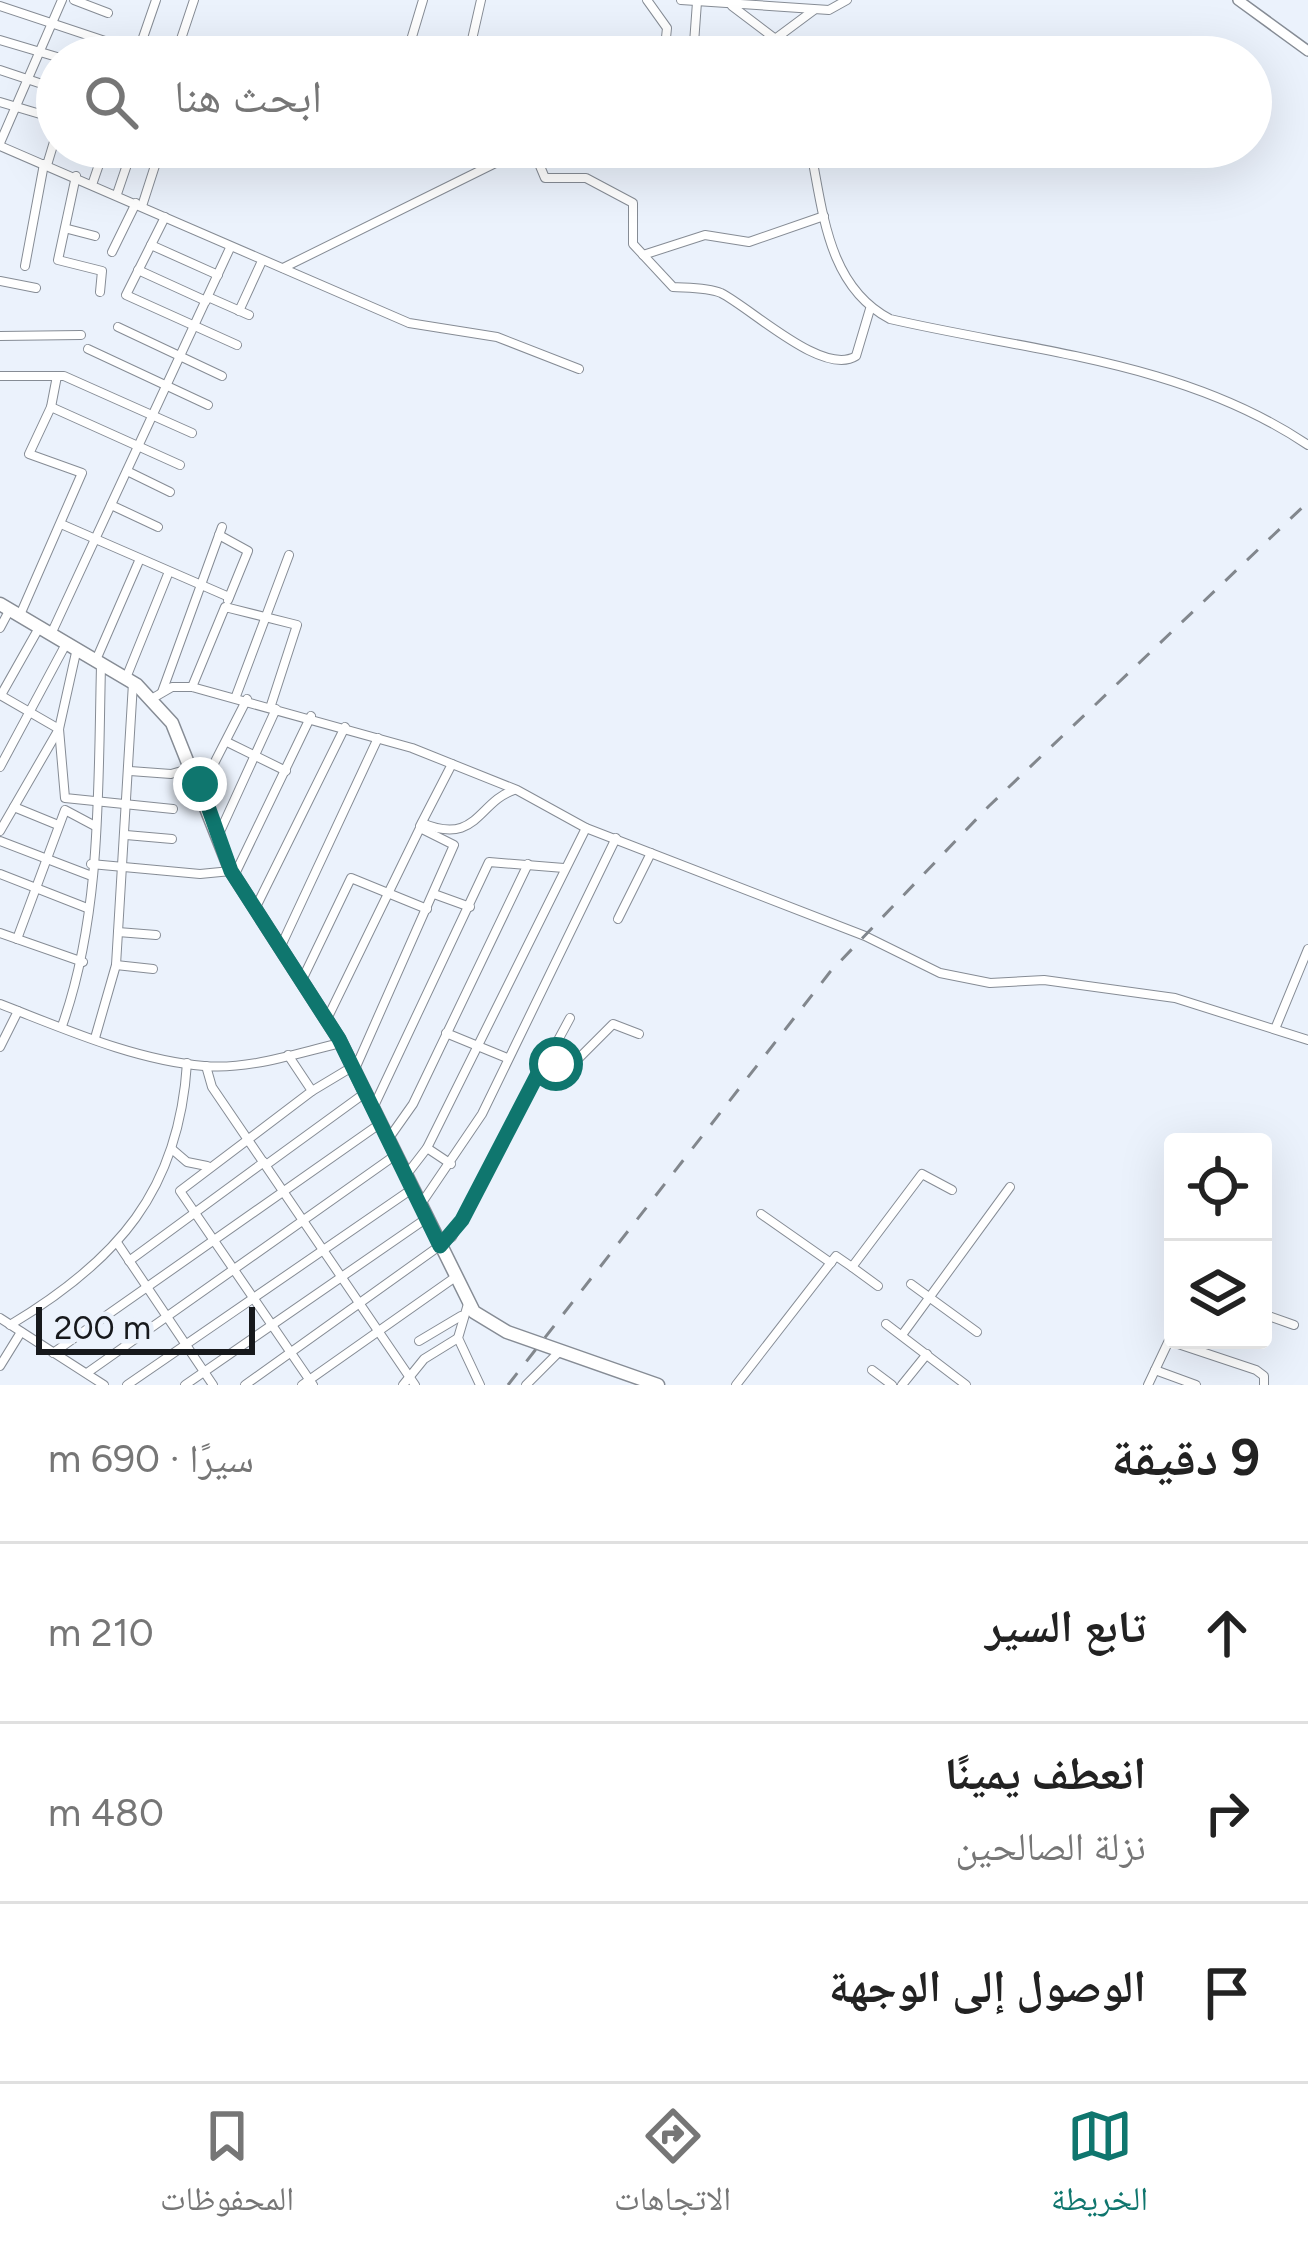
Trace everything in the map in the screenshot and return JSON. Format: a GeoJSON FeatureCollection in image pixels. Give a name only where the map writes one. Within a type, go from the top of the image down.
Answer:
{"type":"FeatureCollection","features":[{"type":"Feature","properties":{"kind":"main road"},"geometry":{"type":"LineString","coordinates":[[10,610],[157,695],[193,768],[233,873],[341,1043],[411,1181],[465,1309],[488,1323],[658,1385]]}},
{"type":"Feature","properties":{"kind":"street"},"geometry":{"type":"LineString","coordinates":[[46,36],[62,0]]}},
{"type":"Feature","properties":{"kind":"street"},"geometry":{"type":"LineString","coordinates":[[74,0],[108,13]]}},
{"type":"Feature","properties":{"kind":"street"},"geometry":{"type":"LineString","coordinates":[[144,36],[156,0]]}},
{"type":"Feature","properties":{"kind":"street"},"geometry":{"type":"LineString","coordinates":[[182,36],[194,0]]}},
{"type":"Feature","properties":{"kind":"street"},"geometry":{"type":"LineString","coordinates":[[412,36],[423,0]]}},
{"type":"Feature","properties":{"kind":"street"},"geometry":{"type":"LineString","coordinates":[[473,36],[481,0]]}},
{"type":"Feature","properties":{"kind":"street"},"geometry":{"type":"LineString","coordinates":[[646,0],[668,28],[667,36]]}},
{"type":"Feature","properties":{"kind":"street"},"geometry":{"type":"LineString","coordinates":[[681,0],[829,10],[847,0]]}},
{"type":"Feature","properties":{"kind":"street"},"geometry":{"type":"LineString","coordinates":[[1238,0],[1308,50]]}},
{"type":"Feature","properties":{"kind":"street"},"geometry":{"type":"LineString","coordinates":[[695,36],[697,2]]}},
{"type":"Feature","properties":{"kind":"street"},"geometry":{"type":"LineString","coordinates":[[730,5],[772,36]]}},
{"type":"Feature","properties":{"kind":"street"},"geometry":{"type":"LineString","coordinates":[[0,6],[83,36]]}},
{"type":"Feature","properties":{"kind":"street"},"geometry":{"type":"LineString","coordinates":[[780,36],[815,9]]}},
{"type":"Feature","properties":{"kind":"street"},"geometry":{"type":"LineString","coordinates":[[0,40],[36,51]]}},
{"type":"Feature","properties":{"kind":"street"},"geometry":{"type":"LineString","coordinates":[[0,164],[2,146],[36,59]]}},
{"type":"Feature","properties":{"kind":"street"},"geometry":{"type":"LineString","coordinates":[[0,70],[36,82]]}},
{"type":"Feature","properties":{"kind":"street"},"geometry":{"type":"LineString","coordinates":[[0,102],[36,112]]}},
{"type":"Feature","properties":{"kind":"street"},"geometry":{"type":"LineString","coordinates":[[2,146],[36,160]]}},
{"type":"Feature","properties":{"kind":"street"},"geometry":{"type":"LineString","coordinates":[[25,266],[45,168]]}},
{"type":"Feature","properties":{"kind":"street"},"geometry":{"type":"LineString","coordinates":[[56,168],[261,262],[409,323],[497,337],[579,369]]}},
{"type":"Feature","properties":{"kind":"street"},"geometry":{"type":"LineString","coordinates":[[92,182],[97,168]]}},
{"type":"Feature","properties":{"kind":"street"},"geometry":{"type":"LineString","coordinates":[[117,194],[126,168]]}},
{"type":"Feature","properties":{"kind":"street"},"geometry":{"type":"LineString","coordinates":[[112,252],[153,168]]}},
{"type":"Feature","properties":{"kind":"street"},"geometry":{"type":"LineString","coordinates":[[284,268],[487,168]]}},
{"type":"Feature","properties":{"kind":"street"},"geometry":{"type":"LineString","coordinates":[[540,168],[545,178],[586,178],[633,202],[633,244],[673,287],[720,293],[825,358],[848,362],[856,356],[870,309]]}},
{"type":"Feature","properties":{"kind":"street"},"geometry":{"type":"LineString","coordinates":[[814,168],[843,278],[870,309],[890,320],[1027,344],[1193,384],[1265,416],[1308,445]]}},
{"type":"Feature","properties":{"kind":"street"},"geometry":{"type":"LineString","coordinates":[[76,176],[58,260],[103,271],[100,292]]}},
{"type":"Feature","properties":{"kind":"street"},"geometry":{"type":"LineString","coordinates":[[644,255],[705,235],[749,242],[824,216]]}},
{"type":"Feature","properties":{"kind":"street"},"geometry":{"type":"LineString","coordinates":[[165,217],[126,295],[237,345]]}},
{"type":"Feature","properties":{"kind":"street"},"geometry":{"type":"LineString","coordinates":[[68,229],[95,236]]}},
{"type":"Feature","properties":{"kind":"street"},"geometry":{"type":"LineString","coordinates":[[151,245],[218,274]]}},
{"type":"Feature","properties":{"kind":"street"},"geometry":{"type":"LineString","coordinates":[[59,729],[0,696],[46,629],[94,542],[230,248]]}},
{"type":"Feature","properties":{"kind":"street"},"geometry":{"type":"LineString","coordinates":[[138,270],[244,313],[261,262]]}},
{"type":"Feature","properties":{"kind":"street"},"geometry":{"type":"LineString","coordinates":[[0,281],[36,288]]}},
{"type":"Feature","properties":{"kind":"street"},"geometry":{"type":"LineString","coordinates":[[118,327],[222,376]]}},
{"type":"Feature","properties":{"kind":"street"},"geometry":{"type":"LineString","coordinates":[[0,337],[81,335]]}},
{"type":"Feature","properties":{"kind":"street"},"geometry":{"type":"LineString","coordinates":[[88,349],[208,405]]}},
{"type":"Feature","properties":{"kind":"street"},"geometry":{"type":"LineString","coordinates":[[0,376],[57,376],[191,433]]}},
{"type":"Feature","properties":{"kind":"street"},"geometry":{"type":"LineString","coordinates":[[0,628],[61,524],[82,473],[29,454],[51,407],[57,376]]}},
{"type":"Feature","properties":{"kind":"street"},"geometry":{"type":"LineString","coordinates":[[51,407],[179,466]]}},
{"type":"Feature","properties":{"kind":"street"},"geometry":{"type":"LineString","coordinates":[[127,472],[170,492]]}},
{"type":"Feature","properties":{"kind":"street"},"geometry":{"type":"LineString","coordinates":[[111,505],[158,526]]}},
{"type":"Feature","properties":{"kind":"street"},"geometry":{"type":"LineString","coordinates":[[61,524],[227,602],[297,626],[274,707],[218,837]]}},
{"type":"Feature","properties":{"kind":"street"},"geometry":{"type":"LineString","coordinates":[[157,695],[220,531],[248,551],[193,687]]}},
{"type":"Feature","properties":{"kind":"street"},"geometry":{"type":"LineString","coordinates":[[201,789],[227,742],[265,615],[289,555]]}},
{"type":"Feature","properties":{"kind":"street"},"geometry":{"type":"LineString","coordinates":[[62,1026],[83,962],[97,802],[99,662],[139,561]]}},
{"type":"Feature","properties":{"kind":"street"},"geometry":{"type":"LineString","coordinates":[[95,1038],[116,965],[129,805],[130,681],[168,574]]}},
{"type":"Feature","properties":{"kind":"street"},"geometry":{"type":"LineString","coordinates":[[0,767],[72,645]]}},
{"type":"Feature","properties":{"kind":"street"},"geometry":{"type":"LineString","coordinates":[[72,645],[59,729],[65,798],[173,809]]}},
{"type":"Feature","properties":{"kind":"street"},"geometry":{"type":"LineString","coordinates":[[157,695],[193,687],[242,698],[452,764],[517,790],[586,828],[865,936],[940,973],[990,982],[1044,980],[1175,998],[1308,1040]]}},
{"type":"Feature","properties":{"kind":"street"},"geometry":{"type":"LineString","coordinates":[[91,864],[233,873],[311,716]]}},
{"type":"Feature","properties":{"kind":"street"},"geometry":{"type":"LineString","coordinates":[[255,908],[345,727]]}},
{"type":"Feature","properties":{"kind":"street"},"geometry":{"type":"LineString","coordinates":[[0,831],[59,729]]}},
{"type":"Feature","properties":{"kind":"street"},"geometry":{"type":"LineString","coordinates":[[280,946],[378,738]]}},
{"type":"Feature","properties":{"kind":"street"},"geometry":{"type":"LineString","coordinates":[[227,742],[286,771]]}},
{"type":"Feature","properties":{"kind":"street"},"geometry":{"type":"LineString","coordinates":[[327,1019],[452,764]]}},
{"type":"Feature","properties":{"kind":"street"},"geometry":{"type":"LineString","coordinates":[[130,771],[171,774],[193,768]]}},
{"type":"Feature","properties":{"kind":"street"},"geometry":{"type":"LineString","coordinates":[[421,825],[460,828],[517,790]]}},
{"type":"Feature","properties":{"kind":"street"},"geometry":{"type":"LineString","coordinates":[[14,807],[58,825]]}},
{"type":"Feature","properties":{"kind":"street"},"geometry":{"type":"LineString","coordinates":[[17,939],[65,810],[95,826]]}},
{"type":"Feature","properties":{"kind":"street"},"geometry":{"type":"LineString","coordinates":[[421,825],[456,847],[354,1068],[312,1091],[180,1191],[199,1213],[308,1383],[454,1278]]}},
{"type":"Feature","properties":{"kind":"street"},"geometry":{"type":"LineString","coordinates":[[127,1385],[312,1262],[411,1181],[586,828]]}},
{"type":"Feature","properties":{"kind":"street"},"geometry":{"type":"LineString","coordinates":[[126,836],[172,839]]}},
{"type":"Feature","properties":{"kind":"street"},"geometry":{"type":"LineString","coordinates":[[421,1204],[452,1164],[616,838]]}},
{"type":"Feature","properties":{"kind":"street"},"geometry":{"type":"LineString","coordinates":[[0,841],[89,875]]}},
{"type":"Feature","properties":{"kind":"street"},"geometry":{"type":"LineString","coordinates":[[618,919],[651,853]]}},
{"type":"Feature","properties":{"kind":"street"},"geometry":{"type":"LineString","coordinates":[[374,1107],[491,860],[564,868]]}},
{"type":"Feature","properties":{"kind":"street"},"geometry":{"type":"LineString","coordinates":[[389,1138],[413,1104],[528,864]]}},
{"type":"Feature","properties":{"kind":"street"},"geometry":{"type":"LineString","coordinates":[[0,874],[87,908]]}},
{"type":"Feature","properties":{"kind":"street"},"geometry":{"type":"LineString","coordinates":[[302,980],[350,878],[427,909]]}},
{"type":"Feature","properties":{"kind":"street"},"geometry":{"type":"LineString","coordinates":[[434,893],[470,907]]}},
{"type":"Feature","properties":{"kind":"street"},"geometry":{"type":"LineString","coordinates":[[118,932],[156,935]]}},
{"type":"Feature","properties":{"kind":"street"},"geometry":{"type":"LineString","coordinates":[[0,934],[83,962]]}},
{"type":"Feature","properties":{"kind":"street"},"geometry":{"type":"LineString","coordinates":[[1275,1029],[1308,949]]}},
{"type":"Feature","properties":{"kind":"street"},"geometry":{"type":"LineString","coordinates":[[116,965],[153,969]]}},
{"type":"Feature","properties":{"kind":"street"},"geometry":{"type":"LineString","coordinates":[[0,1004],[151,1060],[206,1066],[341,1043]]}},
{"type":"Feature","properties":{"kind":"street"},"geometry":{"type":"LineString","coordinates":[[0,1047],[18,1011]]}},
{"type":"Feature","properties":{"kind":"street"},"geometry":{"type":"LineString","coordinates":[[245,1385],[440,1246],[462,1220],[570,1018]]}},
{"type":"Feature","properties":{"kind":"street"},"geometry":{"type":"LineString","coordinates":[[545,1060],[572,1065],[613,1024],[639,1034]]}},
{"type":"Feature","properties":{"kind":"street"},"geometry":{"type":"LineString","coordinates":[[446,1033],[507,1058]]}},
{"type":"Feature","properties":{"kind":"street"},"geometry":{"type":"LineString","coordinates":[[288,1055],[312,1091]]}},
{"type":"Feature","properties":{"kind":"street"},"geometry":{"type":"LineString","coordinates":[[10,1325],[46,1304],[118,1244],[152,1198],[172,1150],[187,1063]]}},
{"type":"Feature","properties":{"kind":"street"},"geometry":{"type":"LineString","coordinates":[[206,1066],[212,1087],[409,1383],[424,1359],[458,1338]]}},
{"type":"Feature","properties":{"kind":"street"},"geometry":{"type":"LineString","coordinates":[[129,1262],[366,1092]]}},
{"type":"Feature","properties":{"kind":"street"},"geometry":{"type":"LineString","coordinates":[[53,1352],[381,1123]]}},
{"type":"Feature","properties":{"kind":"street"},"geometry":{"type":"LineString","coordinates":[[427,1148],[452,1164]]}},
{"type":"Feature","properties":{"kind":"street"},"geometry":{"type":"LineString","coordinates":[[172,1150],[187,1162],[208,1166]]}},
{"type":"Feature","properties":{"kind":"street"},"geometry":{"type":"LineString","coordinates":[[87,1373],[397,1154]]}},
{"type":"Feature","properties":{"kind":"street"},"geometry":{"type":"LineString","coordinates":[[852,1267],[923,1172],[952,1190]]}},
{"type":"Feature","properties":{"kind":"street"},"geometry":{"type":"LineString","coordinates":[[902,1335],[1010,1187]]}},
{"type":"Feature","properties":{"kind":"street"},"geometry":{"type":"LineString","coordinates":[[761,1214],[831,1263]]}},
{"type":"Feature","properties":{"kind":"street"},"geometry":{"type":"LineString","coordinates":[[185,1385],[427,1218]]}},
{"type":"Feature","properties":{"kind":"street"},"geometry":{"type":"LineString","coordinates":[[118,1244],[213,1385]]}},
{"type":"Feature","properties":{"kind":"street"},"geometry":{"type":"LineString","coordinates":[[736,1385],[838,1256],[878,1286]]}},
{"type":"Feature","properties":{"kind":"street"},"geometry":{"type":"LineString","coordinates":[[911,1284],[977,1332]]}},
{"type":"Feature","properties":{"kind":"street"},"geometry":{"type":"LineString","coordinates":[[465,1309],[458,1338],[480,1385]]}},
{"type":"Feature","properties":{"kind":"street"},"geometry":{"type":"LineString","coordinates":[[419,1341],[465,1309]]}},
{"type":"Feature","properties":{"kind":"street"},"geometry":{"type":"LineString","coordinates":[[1272,1317],[1294,1325]]}},
{"type":"Feature","properties":{"kind":"street"},"geometry":{"type":"LineString","coordinates":[[0,1318],[104,1385]]}},
{"type":"Feature","properties":{"kind":"street"},"geometry":{"type":"LineString","coordinates":[[886,1324],[967,1385]]}},
{"type":"Feature","properties":{"kind":"street"},"geometry":{"type":"LineString","coordinates":[[0,1366],[21,1332]]}},
{"type":"Feature","properties":{"kind":"street"},"geometry":{"type":"LineString","coordinates":[[526,1385],[562,1349]]}},
{"type":"Feature","properties":{"kind":"street"},"geometry":{"type":"LineString","coordinates":[[1148,1385],[1165,1349]]}},
{"type":"Feature","properties":{"kind":"street"},"geometry":{"type":"LineString","coordinates":[[1202,1349],[1256,1370],[1264,1376],[1264,1385]]}},
{"type":"Feature","properties":{"kind":"street"},"geometry":{"type":"LineString","coordinates":[[902,1385],[927,1354]]}},
{"type":"Feature","properties":{"kind":"street"},"geometry":{"type":"LineString","coordinates":[[872,1370],[892,1385]]}},
{"type":"Feature","properties":{"kind":"street"},"geometry":{"type":"LineString","coordinates":[[1155,1370],[1196,1385]]}},
{"type":"Feature","properties":{"kind":"railway"},"geometry":{"type":"LineString","coordinates":[[508,1385],[830,972],[989,806],[1308,502]]}},
{"type":"Feature","properties":{"kind":"route"},"geometry":{"type":"LineString","coordinates":[[200,784],[231,871],[339,1039],[440,1246],[462,1220],[545,1060],[556,1064]]}}]}
